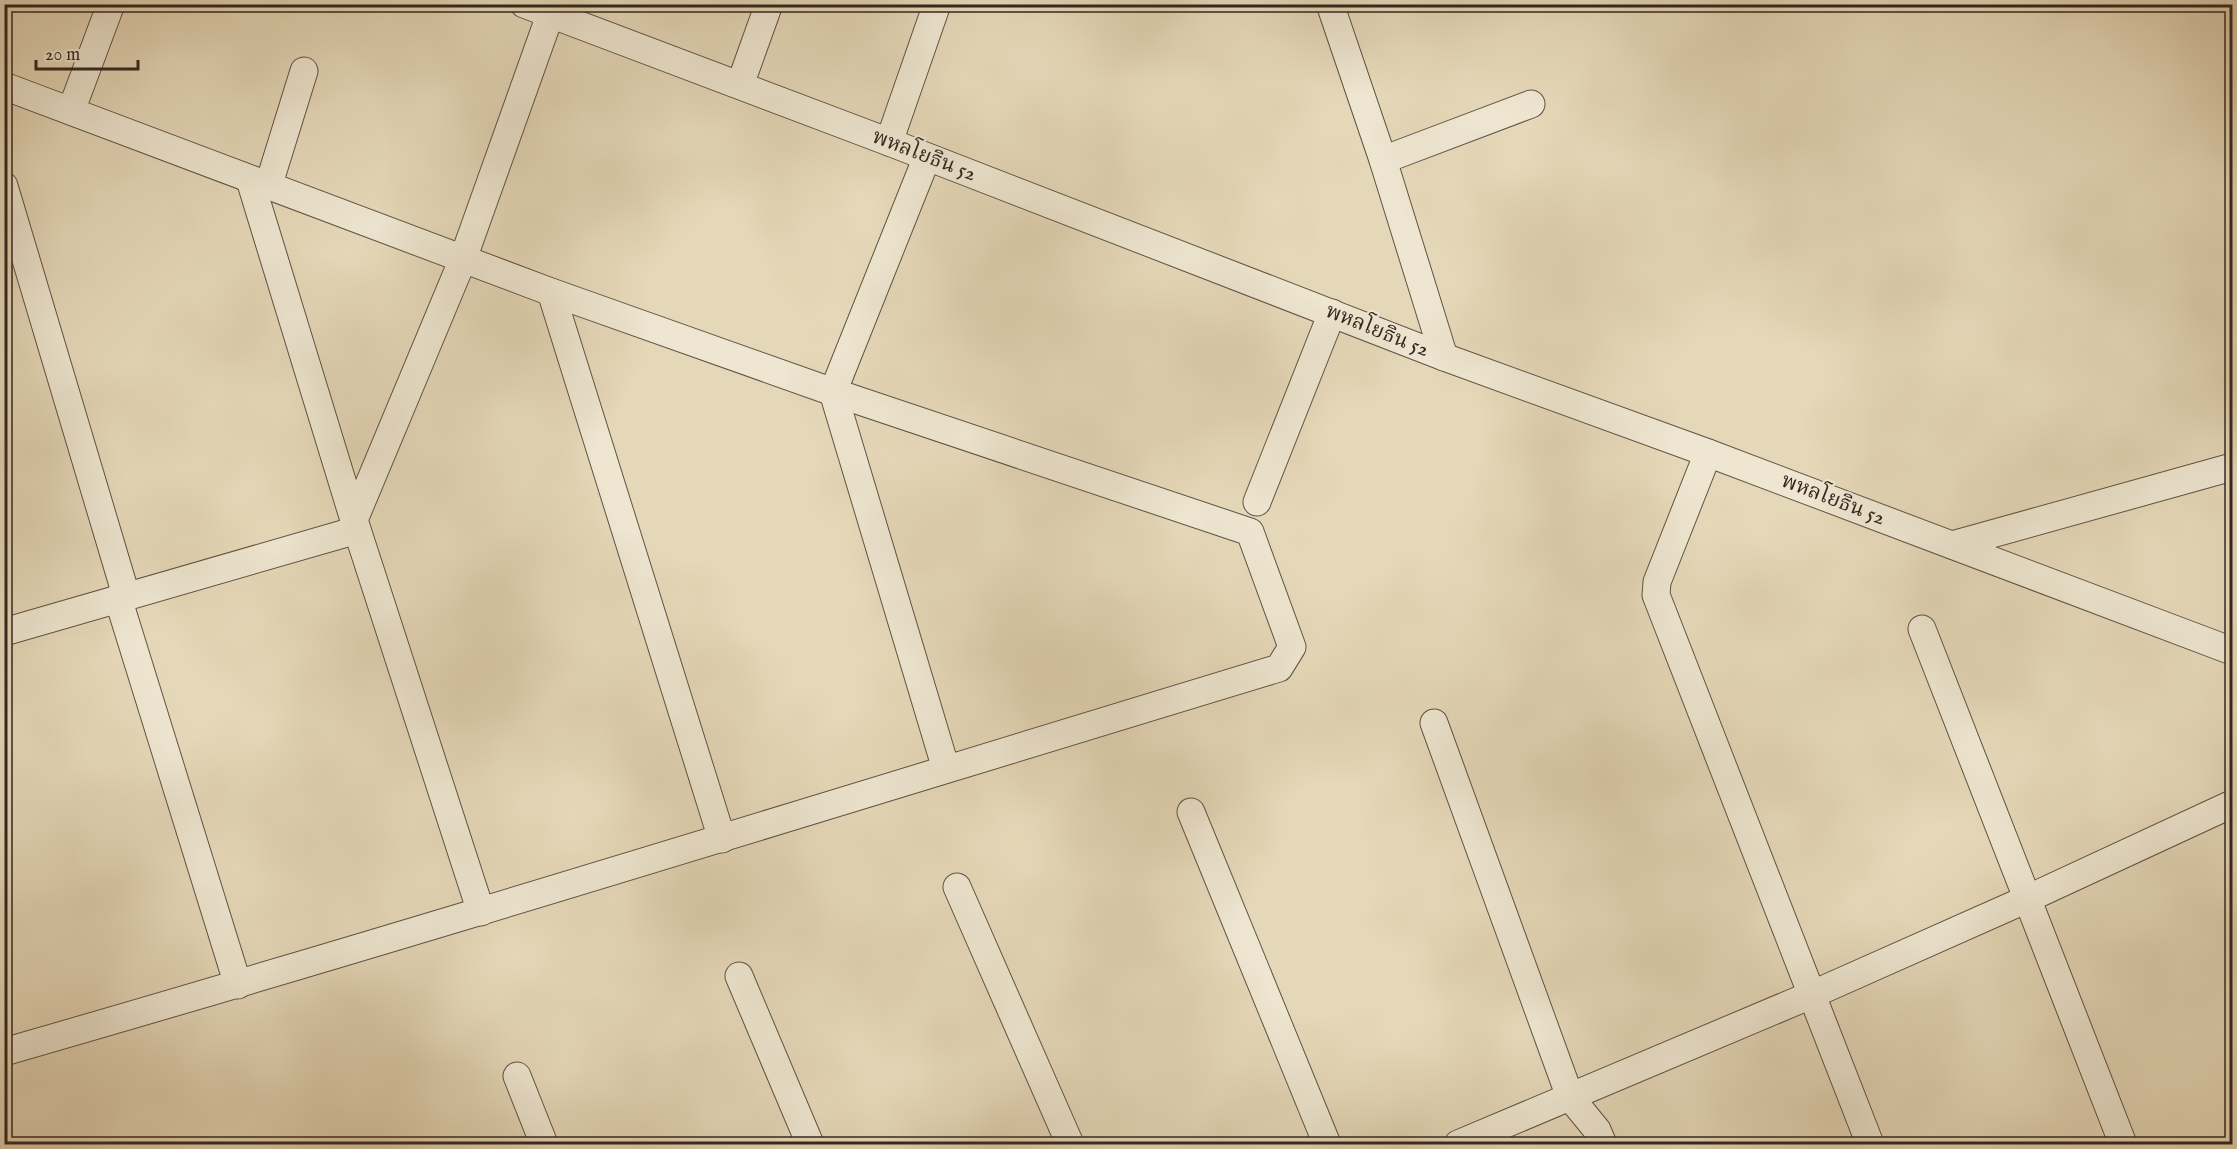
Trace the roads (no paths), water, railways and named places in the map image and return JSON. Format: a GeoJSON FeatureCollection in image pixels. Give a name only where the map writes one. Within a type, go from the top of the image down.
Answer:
{"type":"FeatureCollection","features":[{"type":"Feature","properties":{"kind":"street"},"geometry":{"type":"LineString","coordinates":[[71,111],[111,4]]}},
{"type":"Feature","properties":{"kind":"street","name":"พหลโยธิน 52"},"geometry":{"type":"LineString","coordinates":[[524,4],[552,10],[1444,357],[1708,453],[2232,651]]}},
{"type":"Feature","properties":{"kind":"street"},"geometry":{"type":"LineString","coordinates":[[740,85],[769,4]]}},
{"type":"Feature","properties":{"kind":"street"},"geometry":{"type":"LineString","coordinates":[[889,142],[938,4]]}},
{"type":"Feature","properties":{"kind":"street"},"geometry":{"type":"LineString","coordinates":[[1330,4],[1383,160],[1444,357]]}},
{"type":"Feature","properties":{"kind":"street"},"geometry":{"type":"LineString","coordinates":[[355,525],[463,259],[552,10]]}},
{"type":"Feature","properties":{"kind":"street"},"geometry":{"type":"LineString","coordinates":[[304,71],[259,184],[355,525],[481,912]]}},
{"type":"Feature","properties":{"kind":"street"},"geometry":{"type":"LineString","coordinates":[[4,86],[259,184],[551,292],[832,392],[1250,532],[1292,647],[1279,668],[238,985],[6,1046]]}},
{"type":"Feature","properties":{"kind":"street"},"geometry":{"type":"LineString","coordinates":[[1383,160],[1531,104]]}},
{"type":"Feature","properties":{"kind":"street"},"geometry":{"type":"LineString","coordinates":[[927,157],[832,392],[946,769]]}},
{"type":"Feature","properties":{"kind":"street"},"geometry":{"type":"LineString","coordinates":[[4,186],[122,596],[238,985]]}},
{"type":"Feature","properties":{"kind":"street"},"geometry":{"type":"LineString","coordinates":[[551,292],[722,839]]}},
{"type":"Feature","properties":{"kind":"street"},"geometry":{"type":"LineString","coordinates":[[1257,502],[1332,313]]}},
{"type":"Feature","properties":{"kind":"street"},"geometry":{"type":"LineString","coordinates":[[1708,453],[1657,582],[1656,595],[1870,1144]]}},
{"type":"Feature","properties":{"kind":"street"},"geometry":{"type":"LineString","coordinates":[[1952,545],[2232,467]]}},
{"type":"Feature","properties":{"kind":"street"},"geometry":{"type":"LineString","coordinates":[[4,632],[355,525]]}},
{"type":"Feature","properties":{"kind":"street"},"geometry":{"type":"LineString","coordinates":[[1922,629],[2123,1144]]}},
{"type":"Feature","properties":{"kind":"street"},"geometry":{"type":"LineString","coordinates":[[1434,723],[1570,1097],[1597,1130],[1603,1144]]}},
{"type":"Feature","properties":{"kind":"street"},"geometry":{"type":"LineString","coordinates":[[1458,1144],[1811,995],[2027,899],[2232,804]]}},
{"type":"Feature","properties":{"kind":"street"},"geometry":{"type":"LineString","coordinates":[[1191,812],[1327,1144]]}},
{"type":"Feature","properties":{"kind":"street"},"geometry":{"type":"LineString","coordinates":[[957,887],[1070,1144]]}},
{"type":"Feature","properties":{"kind":"street"},"geometry":{"type":"LineString","coordinates":[[738,976],[810,1144]]}},
{"type":"Feature","properties":{"kind":"street"},"geometry":{"type":"LineString","coordinates":[[517,1076],[544,1144]]}}]}
